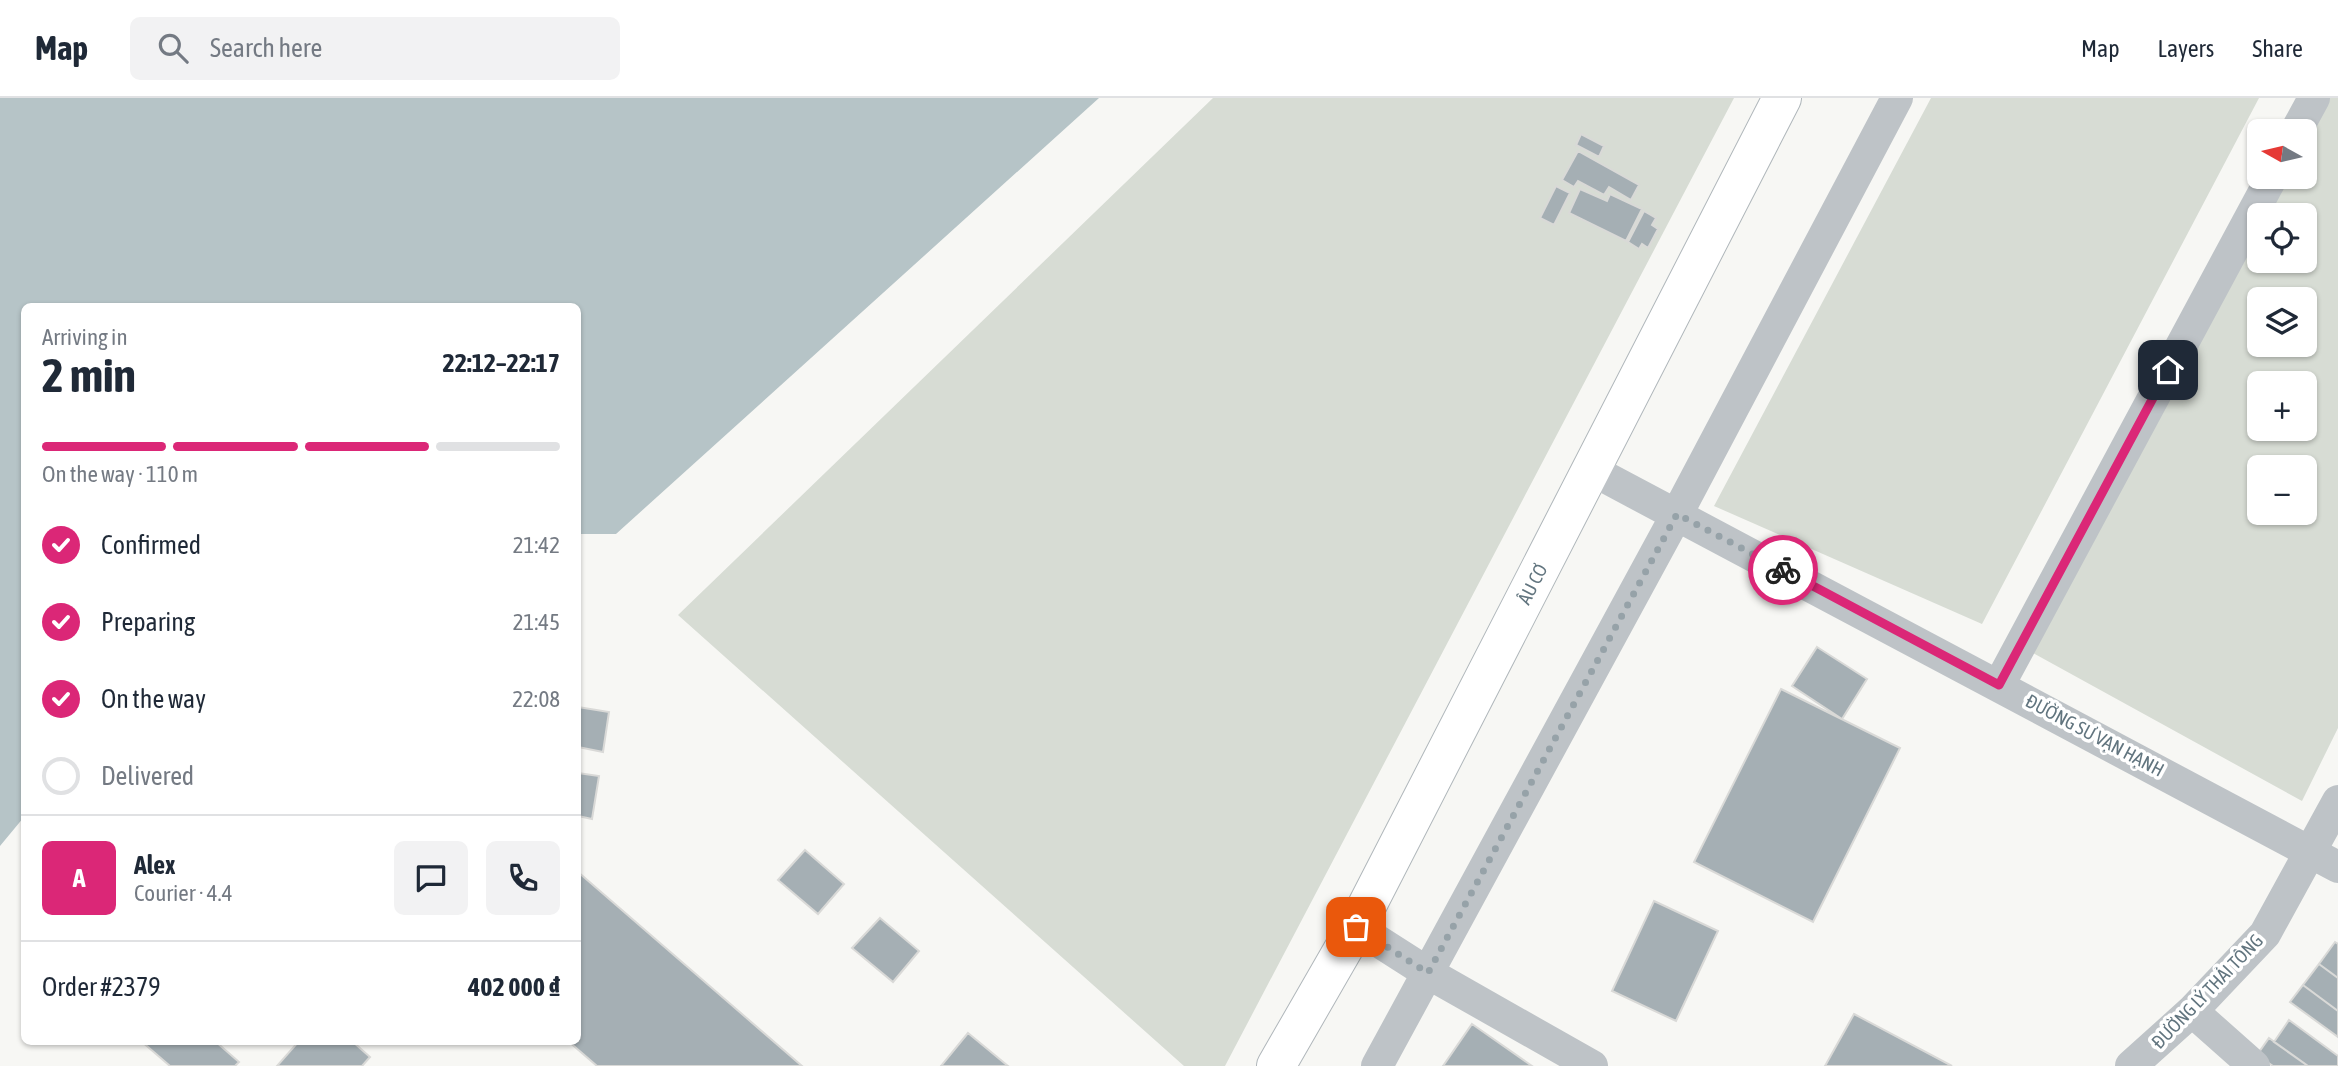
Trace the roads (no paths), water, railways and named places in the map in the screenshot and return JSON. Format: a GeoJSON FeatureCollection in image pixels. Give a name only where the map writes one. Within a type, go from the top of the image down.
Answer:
{"type":"FeatureCollection","features":[{"type":"Feature","properties":{"kind":"main road","name":"ÂU CƠ"},"geometry":{"type":"LineString","coordinates":[[1276,1066],[1356,927],[1782,98]]}},
{"type":"Feature","properties":{"kind":"street"},"geometry":{"type":"LineString","coordinates":[[1377,1066],[1677,514],[1897,98]]}},
{"type":"Feature","properties":{"kind":"street"},"geometry":{"type":"LineString","coordinates":[[2303,119],[2314,98]]}},
{"type":"Feature","properties":{"kind":"street"},"geometry":{"type":"LineString","coordinates":[[1999,685],[2266,189]]}},
{"type":"Feature","properties":{"kind":"street","name":"ĐƯỜNG SƯ VẠN HẠNH"},"geometry":{"type":"LineString","coordinates":[[1590,469],[2325,859]]}},
{"type":"Feature","properties":{"kind":"street","name":"ĐƯỜNG LÝ THÁI TÔNG"},"geometry":{"type":"LineString","coordinates":[[2131,1066],[2192,1011],[2265,934],[2325,859],[2338,801]]}},
{"type":"Feature","properties":{"kind":"street"},"geometry":{"type":"LineString","coordinates":[[1356,927],[1428,973],[1592,1066]]}},
{"type":"Feature","properties":{"kind":"street"},"geometry":{"type":"LineString","coordinates":[[2192,1011],[2254,1066]]}}]}
